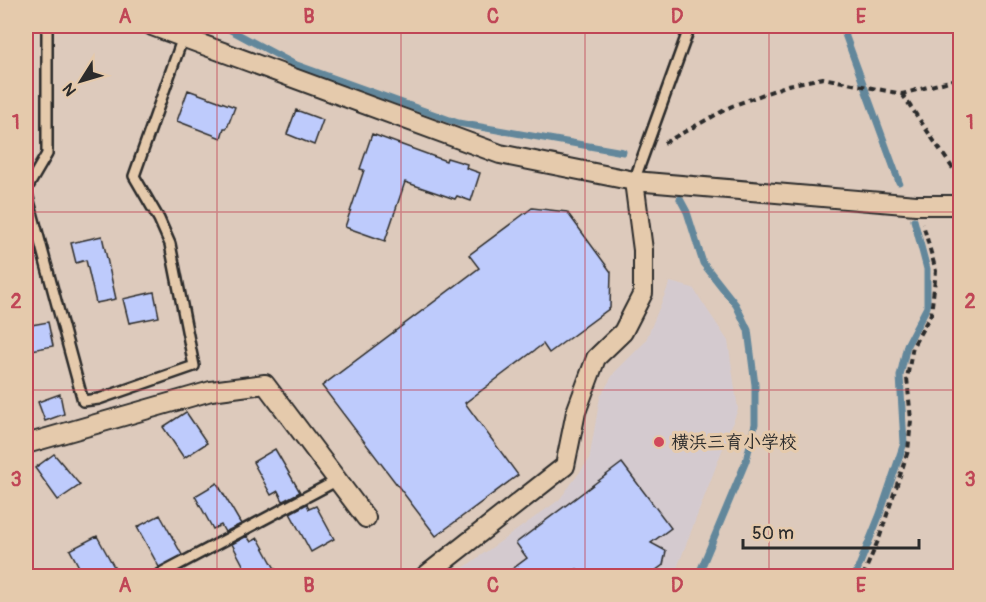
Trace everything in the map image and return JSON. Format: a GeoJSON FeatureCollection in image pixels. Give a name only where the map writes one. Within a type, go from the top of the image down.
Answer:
{"type":"FeatureCollection","features":[{"type":"Feature","properties":{"kind":"street"},"geometry":{"type":"LineString","coordinates":[[152,26],[500,154],[634,181],[916,205],[960,206]]}},
{"type":"Feature","properties":{"kind":"street"},"geometry":{"type":"LineString","coordinates":[[424,576],[565,466],[576,412],[596,358],[623,332],[643,293],[643,250],[634,181]]}},
{"type":"Feature","properties":{"kind":"street"},"geometry":{"type":"LineString","coordinates":[[26,444],[211,391],[265,384],[366,518]]}},
{"type":"Feature","properties":{"kind":"lane"},"geometry":{"type":"LineString","coordinates":[[47,26],[47,154],[26,190],[83,401],[99,399],[194,366],[170,244],[159,219],[134,176],[183,37]]}},
{"type":"Feature","properties":{"kind":"lane"},"geometry":{"type":"LineString","coordinates":[[634,181],[690,26]]}},
{"type":"Feature","properties":{"kind":"lane"},"geometry":{"type":"LineString","coordinates":[[157,576],[336,481]]}},
{"type":"Feature","properties":{"kind":"path"},"geometry":{"type":"LineString","coordinates":[[642,155],[732,106],[788,85],[823,78],[902,94],[960,78]]}},
{"type":"Feature","properties":{"kind":"path"},"geometry":{"type":"LineString","coordinates":[[902,94],[960,179]]}},
{"type":"Feature","properties":{"kind":"path"},"geometry":{"type":"LineString","coordinates":[[862,576],[880,536],[908,452],[911,420],[907,378],[913,346],[931,314],[936,271],[916,205]]}},
{"type":"Feature","properties":{"kind":"shaded area","name":"横浜三育小学校"},"geometry":{"type":"Polygon","coordinates":[[[670,282],[693,288],[728,341],[738,409],[674,576],[452,576],[559,500],[589,460],[600,397],[614,373],[645,342],[670,282]]]}},
{"type":"Feature","properties":{"kind":"building"},"geometry":{"type":"Polygon","coordinates":[[[188,90],[235,107],[221,138],[177,121],[188,90]]]}},
{"type":"Feature","properties":{"kind":"building"},"geometry":{"type":"Polygon","coordinates":[[[296,110],[323,120],[314,145],[287,134],[296,110]]]}},
{"type":"Feature","properties":{"kind":"building"},"geometry":{"type":"Polygon","coordinates":[[[372,134],[446,161],[447,158],[467,164],[466,168],[480,173],[471,201],[457,196],[455,199],[405,182],[385,241],[345,227],[364,170],[360,169],[372,134]]]}},
{"type":"Feature","properties":{"kind":"building"},"geometry":{"type":"Polygon","coordinates":[[[532,208],[567,212],[611,272],[610,308],[549,353],[543,344],[465,403],[518,475],[436,536],[322,386],[479,268],[469,255],[532,208]]]}},
{"type":"Feature","properties":{"kind":"building"},"geometry":{"type":"Polygon","coordinates":[[[102,236],[116,299],[96,303],[86,260],[76,263],[71,243],[102,236]]]}},
{"type":"Feature","properties":{"kind":"building"},"geometry":{"type":"Polygon","coordinates":[[[154,292],[159,317],[129,323],[123,299],[154,292]]]}},
{"type":"Feature","properties":{"kind":"building"},"geometry":{"type":"Polygon","coordinates":[[[48,322],[53,346],[26,351],[26,326],[48,322]]]}},
{"type":"Feature","properties":{"kind":"building"},"geometry":{"type":"Polygon","coordinates":[[[60,394],[64,414],[45,421],[38,402],[60,394]]]}},
{"type":"Feature","properties":{"kind":"building"},"geometry":{"type":"Polygon","coordinates":[[[186,412],[207,443],[184,458],[163,427],[186,412]]]}},
{"type":"Feature","properties":{"kind":"building"},"geometry":{"type":"Polygon","coordinates":[[[275,449],[300,492],[283,501],[278,491],[271,495],[253,462],[275,449]]]}},
{"type":"Feature","properties":{"kind":"building"},"geometry":{"type":"Polygon","coordinates":[[[54,454],[80,485],[58,500],[35,468],[54,454]]]}},
{"type":"Feature","properties":{"kind":"building"},"geometry":{"type":"Polygon","coordinates":[[[622,463],[671,528],[651,543],[666,551],[663,565],[648,576],[583,576],[577,569],[566,576],[503,576],[527,558],[516,543],[622,463]]]}},
{"type":"Feature","properties":{"kind":"building"},"geometry":{"type":"Polygon","coordinates":[[[217,483],[241,524],[225,532],[221,525],[213,529],[195,496],[217,483]]]}},
{"type":"Feature","properties":{"kind":"building"},"geometry":{"type":"Polygon","coordinates":[[[307,504],[309,509],[316,506],[334,539],[311,552],[290,513],[307,504]]]}},
{"type":"Feature","properties":{"kind":"building"},"geometry":{"type":"Polygon","coordinates":[[[160,515],[182,555],[159,567],[137,527],[160,515]]]}},
{"type":"Feature","properties":{"kind":"building"},"geometry":{"type":"Polygon","coordinates":[[[97,536],[119,576],[84,576],[70,550],[97,536]]]}},
{"type":"Feature","properties":{"kind":"building"},"geometry":{"type":"Polygon","coordinates":[[[247,536],[251,542],[258,538],[279,576],[249,576],[232,544],[247,536]]]}},
{"type":"Feature","properties":{"kind":"waterway"},"geometry":{"type":"LineString","coordinates":[[223,26],[294,64],[458,123],[623,152]]}},
{"type":"Feature","properties":{"kind":"waterway"},"geometry":{"type":"LineString","coordinates":[[842,26],[899,182]]}},
{"type":"Feature","properties":{"kind":"waterway"},"geometry":{"type":"LineString","coordinates":[[680,199],[687,212],[703,263],[736,305],[748,330],[755,385],[755,424],[746,461],[698,576]]}},
{"type":"Feature","properties":{"kind":"waterway"},"geometry":{"type":"LineString","coordinates":[[855,576],[880,514],[904,443],[900,376],[907,345],[927,307],[927,269],[914,220]]}},
{"type":"Feature","properties":{"kind":"place","name":"横浜三育小学校"},"geometry":{"type":"Point","coordinates":[659,442]}}]}
